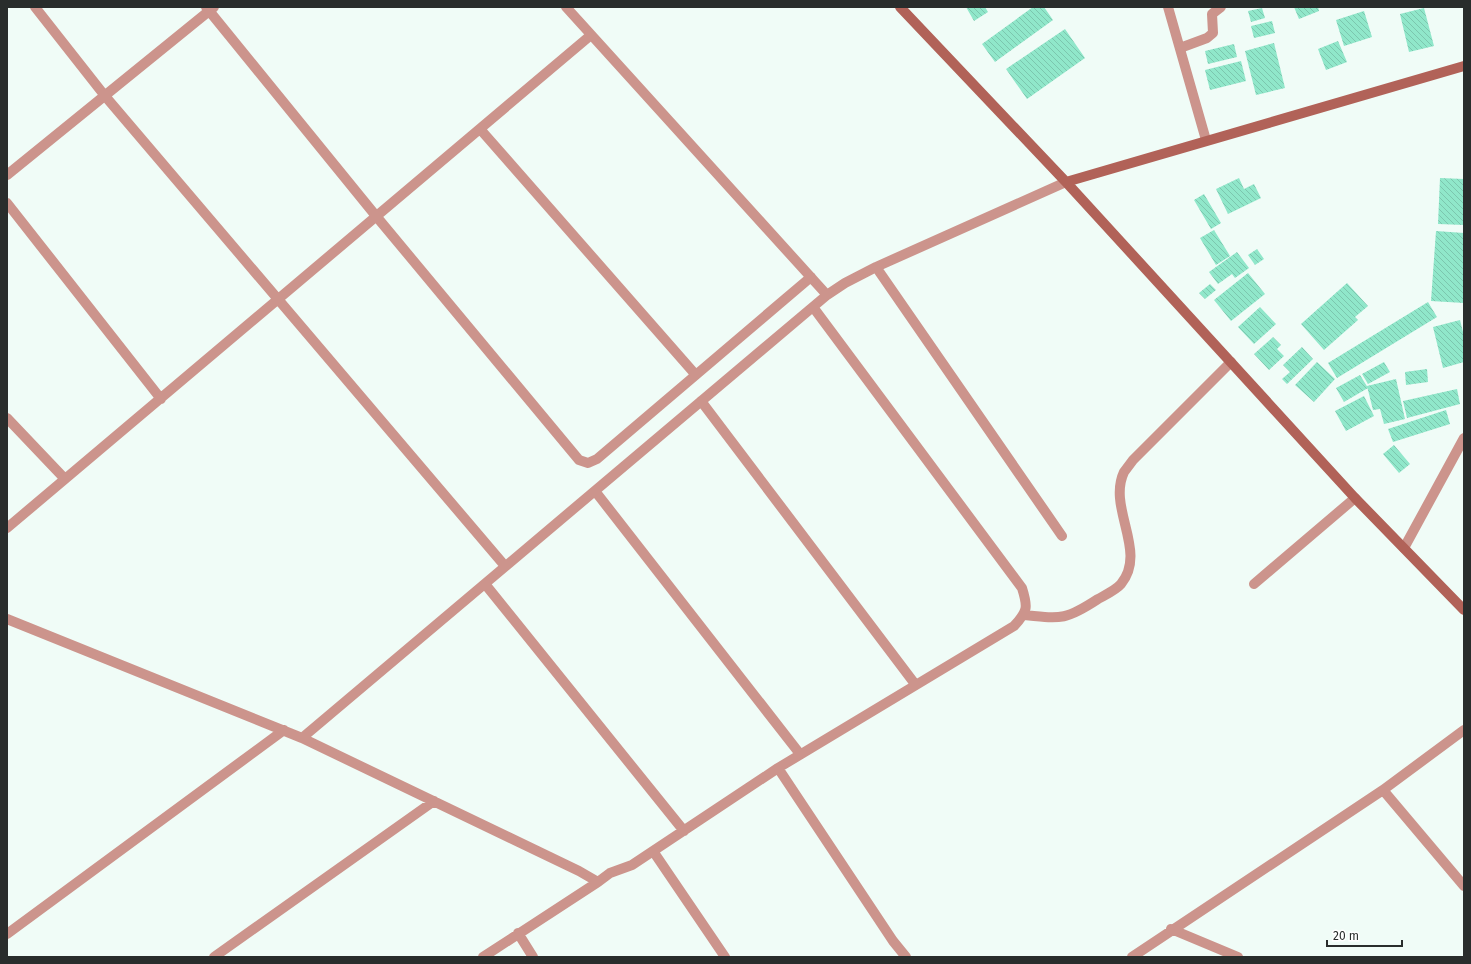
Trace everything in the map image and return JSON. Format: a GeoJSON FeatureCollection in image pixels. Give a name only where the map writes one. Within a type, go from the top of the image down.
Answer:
{"type":"FeatureCollection","features":[{"type":"Feature","properties":{"kind":"street"},"geometry":{"type":"LineString","coordinates":[[35,7],[105,96],[505,566]]}},
{"type":"Feature","properties":{"kind":"street"},"geometry":{"type":"LineString","coordinates":[[566,7],[827,295]]}},
{"type":"Feature","properties":{"kind":"street"},"geometry":{"type":"LineString","coordinates":[[900,7],[1066,182],[1355,498],[1464,610]]}},
{"type":"Feature","properties":{"kind":"street"},"geometry":{"type":"LineString","coordinates":[[1168,7],[1206,140]]}},
{"type":"Feature","properties":{"kind":"street"},"geometry":{"type":"LineString","coordinates":[[1180,48],[1207,38],[1213,33],[1212,14],[1221,7]]}},
{"type":"Feature","properties":{"kind":"street"},"geometry":{"type":"LineString","coordinates":[[7,175],[105,96],[210,8],[376,216],[579,460],[588,463],[597,459],[811,277]]}},
{"type":"Feature","properties":{"kind":"street"},"geometry":{"type":"LineString","coordinates":[[7,528],[591,35]]}},
{"type":"Feature","properties":{"kind":"street"},"geometry":{"type":"LineString","coordinates":[[302,738],[827,295],[876,267],[1066,182],[1464,66]]}},
{"type":"Feature","properties":{"kind":"street"},"geometry":{"type":"LineString","coordinates":[[480,129],[696,374]]}},
{"type":"Feature","properties":{"kind":"street"},"geometry":{"type":"LineString","coordinates":[[7,203],[160,399]]}},
{"type":"Feature","properties":{"kind":"street"},"geometry":{"type":"LineString","coordinates":[[876,267],[1062,536]]}},
{"type":"Feature","properties":{"kind":"street"},"geometry":{"type":"LineString","coordinates":[[482,957],[610,873],[632,865],[800,754],[1014,626],[1024,615],[1027,603],[1022,588],[812,308]]}},
{"type":"Feature","properties":{"kind":"street"},"geometry":{"type":"LineString","coordinates":[[1024,615],[1057,618],[1070,616],[1121,585],[1128,571],[1131,559],[1120,502],[1124,473],[1133,460],[1231,362]]}},
{"type":"Feature","properties":{"kind":"street"},"geometry":{"type":"LineString","coordinates":[[701,401],[915,684]]}},
{"type":"Feature","properties":{"kind":"street"},"geometry":{"type":"LineString","coordinates":[[7,418],[65,479]]}},
{"type":"Feature","properties":{"kind":"street"},"geometry":{"type":"LineString","coordinates":[[1404,548],[1464,438]]}},
{"type":"Feature","properties":{"kind":"street"},"geometry":{"type":"LineString","coordinates":[[595,491],[800,754]]}},
{"type":"Feature","properties":{"kind":"street"},"geometry":{"type":"LineString","coordinates":[[1254,584],[1355,498]]}},
{"type":"Feature","properties":{"kind":"street"},"geometry":{"type":"LineString","coordinates":[[485,584],[684,830]]}},
{"type":"Feature","properties":{"kind":"street"},"geometry":{"type":"LineString","coordinates":[[7,619],[302,738],[579,870],[598,882]]}},
{"type":"Feature","properties":{"kind":"street"},"geometry":{"type":"LineString","coordinates":[[7,934],[284,730]]}},
{"type":"Feature","properties":{"kind":"street"},"geometry":{"type":"LineString","coordinates":[[1132,957],[1383,790],[1464,730]]}},
{"type":"Feature","properties":{"kind":"street"},"geometry":{"type":"LineString","coordinates":[[778,768],[893,941],[906,957]]}},
{"type":"Feature","properties":{"kind":"street"},"geometry":{"type":"LineString","coordinates":[[1383,790],[1464,886]]}},
{"type":"Feature","properties":{"kind":"street"},"geometry":{"type":"LineString","coordinates":[[214,957],[434,801]]}},
{"type":"Feature","properties":{"kind":"street"},"geometry":{"type":"LineString","coordinates":[[653,851],[725,957]]}},
{"type":"Feature","properties":{"kind":"street"},"geometry":{"type":"LineString","coordinates":[[1172,929],[1238,957]]}},
{"type":"Feature","properties":{"kind":"street"},"geometry":{"type":"LineString","coordinates":[[518,933],[533,957]]}},
{"type":"Feature","properties":{"kind":"building"},"geometry":{"type":"Polygon","coordinates":[[[966,7],[985,7],[988,12],[974,21],[966,7]]]}},
{"type":"Feature","properties":{"kind":"building"},"geometry":{"type":"Polygon","coordinates":[[[1033,7],[1044,7],[1053,20],[995,62],[982,44],[1033,7]]]}},
{"type":"Feature","properties":{"kind":"building"},"geometry":{"type":"Polygon","coordinates":[[[1294,7],[1318,7],[1319,11],[1299,19],[1294,7]]]}},
{"type":"Feature","properties":{"kind":"building"},"geometry":{"type":"Polygon","coordinates":[[[1262,8],[1265,18],[1251,22],[1248,11],[1262,8]]]}},
{"type":"Feature","properties":{"kind":"building"},"geometry":{"type":"Polygon","coordinates":[[[1424,8],[1434,46],[1409,52],[1400,14],[1424,8]]]}},
{"type":"Feature","properties":{"kind":"building"},"geometry":{"type":"Polygon","coordinates":[[[1364,11],[1372,37],[1344,46],[1336,20],[1364,11]]]}},
{"type":"Feature","properties":{"kind":"building"},"geometry":{"type":"Polygon","coordinates":[[[1272,21],[1275,33],[1254,38],[1251,26],[1272,21]]]}},
{"type":"Feature","properties":{"kind":"building"},"geometry":{"type":"Polygon","coordinates":[[[1065,29],[1085,58],[1027,99],[1006,69],[1065,29]]]}},
{"type":"Feature","properties":{"kind":"building"},"geometry":{"type":"Polygon","coordinates":[[[1338,41],[1347,62],[1326,70],[1318,49],[1338,41]]]}},
{"type":"Feature","properties":{"kind":"building"},"geometry":{"type":"Polygon","coordinates":[[[1274,43],[1285,88],[1256,95],[1245,51],[1274,43]]]}},
{"type":"Feature","properties":{"kind":"building"},"geometry":{"type":"Polygon","coordinates":[[[1234,44],[1237,57],[1208,64],[1205,51],[1234,44]]]}},
{"type":"Feature","properties":{"kind":"building"},"geometry":{"type":"Polygon","coordinates":[[[1241,61],[1246,81],[1210,90],[1205,70],[1241,61]]]}},
{"type":"Feature","properties":{"kind":"building"},"geometry":{"type":"Polygon","coordinates":[[[1239,178],[1244,189],[1254,184],[1261,198],[1228,214],[1216,189],[1239,178]]]}},
{"type":"Feature","properties":{"kind":"building"},"geometry":{"type":"Polygon","coordinates":[[[1440,178],[1464,179],[1464,225],[1438,224],[1440,178]]]}},
{"type":"Feature","properties":{"kind":"building"},"geometry":{"type":"Polygon","coordinates":[[[1204,194],[1221,223],[1211,229],[1194,200],[1204,194]]]}},
{"type":"Feature","properties":{"kind":"building"},"geometry":{"type":"Polygon","coordinates":[[[1214,230],[1230,256],[1216,265],[1200,238],[1214,230]]]}},
{"type":"Feature","properties":{"kind":"building"},"geometry":{"type":"Polygon","coordinates":[[[1436,231],[1464,233],[1464,303],[1431,301],[1436,231]]]}},
{"type":"Feature","properties":{"kind":"building"},"geometry":{"type":"Polygon","coordinates":[[[1257,249],[1264,259],[1255,265],[1248,255],[1257,249]]]}},
{"type":"Feature","properties":{"kind":"building"},"geometry":{"type":"Polygon","coordinates":[[[1237,252],[1249,268],[1235,278],[1232,274],[1218,284],[1209,272],[1237,252]]]}},
{"type":"Feature","properties":{"kind":"building"},"geometry":{"type":"Polygon","coordinates":[[[1248,273],[1265,294],[1231,321],[1214,300],[1248,273]]]}},
{"type":"Feature","properties":{"kind":"building"},"geometry":{"type":"Polygon","coordinates":[[[1347,283],[1368,306],[1355,317],[1358,320],[1324,350],[1301,324],[1347,283]]]}},
{"type":"Feature","properties":{"kind":"building"},"geometry":{"type":"Polygon","coordinates":[[[1210,284],[1216,290],[1205,299],[1199,293],[1210,284]]]}},
{"type":"Feature","properties":{"kind":"building"},"geometry":{"type":"Polygon","coordinates":[[[1428,302],[1437,317],[1337,378],[1328,363],[1428,302]]]}},
{"type":"Feature","properties":{"kind":"building"},"geometry":{"type":"Polygon","coordinates":[[[1260,307],[1276,324],[1254,344],[1238,327],[1260,307]]]}},
{"type":"Feature","properties":{"kind":"building"},"geometry":{"type":"Polygon","coordinates":[[[1460,320],[1464,336],[1464,362],[1443,368],[1433,327],[1460,320]]]}},
{"type":"Feature","properties":{"kind":"building"},"geometry":{"type":"Polygon","coordinates":[[[1273,337],[1281,345],[1277,349],[1284,356],[1269,370],[1254,354],[1273,337]]]}},
{"type":"Feature","properties":{"kind":"building"},"geometry":{"type":"Polygon","coordinates":[[[1302,347],[1313,359],[1287,384],[1282,379],[1290,372],[1283,365],[1302,347]]]}},
{"type":"Feature","properties":{"kind":"building"},"geometry":{"type":"Polygon","coordinates":[[[1317,362],[1335,379],[1314,402],[1295,385],[1317,362]]]}},
{"type":"Feature","properties":{"kind":"building"},"geometry":{"type":"Polygon","coordinates":[[[1384,362],[1390,372],[1368,384],[1362,374],[1384,362]]]}},
{"type":"Feature","properties":{"kind":"building"},"geometry":{"type":"Polygon","coordinates":[[[1427,369],[1428,382],[1406,385],[1405,372],[1427,369]]]}},
{"type":"Feature","properties":{"kind":"building"},"geometry":{"type":"Polygon","coordinates":[[[1360,375],[1368,388],[1344,402],[1336,388],[1360,375]]]}},
{"type":"Feature","properties":{"kind":"building"},"geometry":{"type":"Polygon","coordinates":[[[1396,379],[1405,419],[1384,424],[1380,409],[1373,410],[1367,386],[1396,379]]]}},
{"type":"Feature","properties":{"kind":"building"},"geometry":{"type":"Polygon","coordinates":[[[1457,389],[1460,404],[1407,418],[1403,401],[1457,389]]]}},
{"type":"Feature","properties":{"kind":"building"},"geometry":{"type":"Polygon","coordinates":[[[1364,396],[1374,416],[1346,431],[1335,411],[1364,396]]]}},
{"type":"Feature","properties":{"kind":"building"},"geometry":{"type":"Polygon","coordinates":[[[1446,410],[1450,424],[1393,442],[1388,429],[1446,410]]]}},
{"type":"Feature","properties":{"kind":"building"},"geometry":{"type":"Polygon","coordinates":[[[1394,445],[1410,464],[1399,473],[1383,454],[1394,445]]]}}]}
